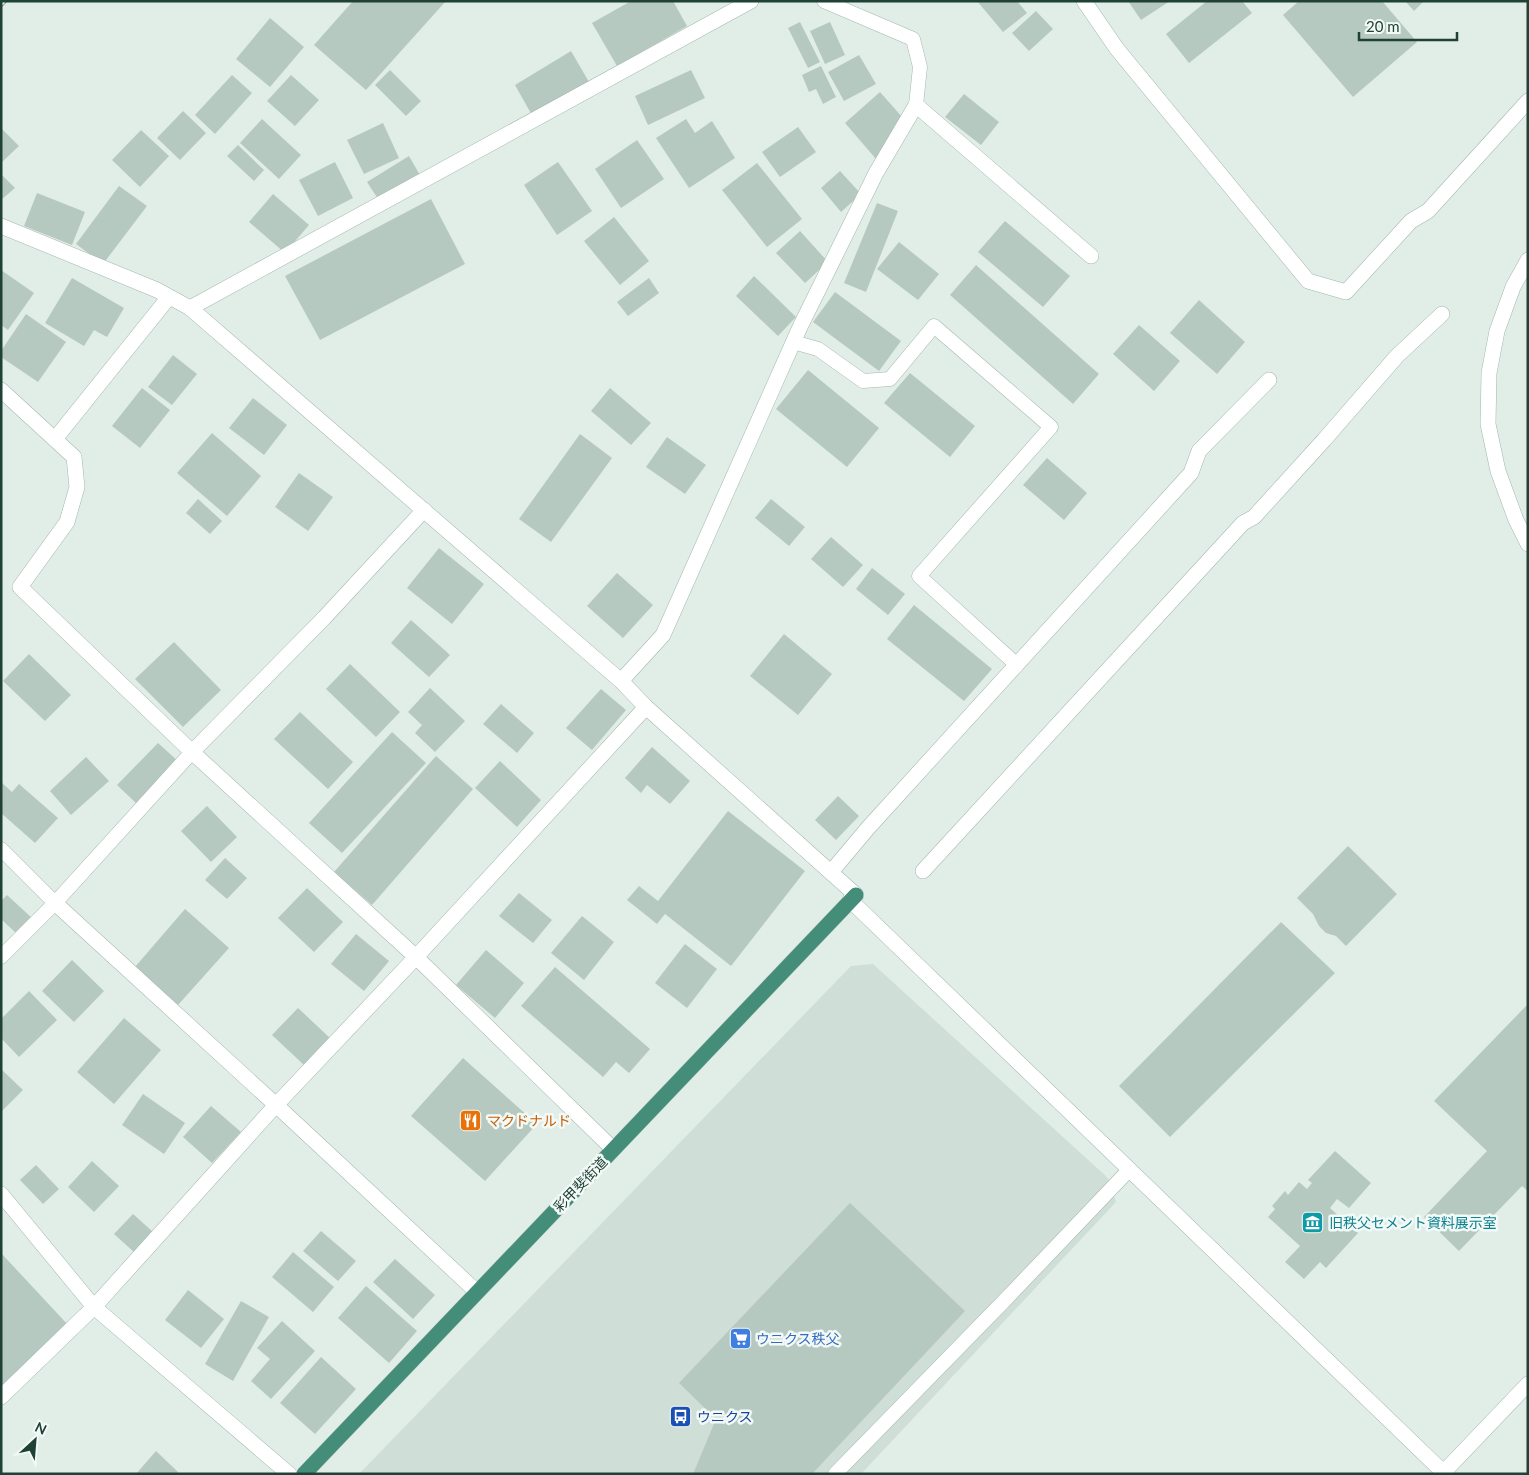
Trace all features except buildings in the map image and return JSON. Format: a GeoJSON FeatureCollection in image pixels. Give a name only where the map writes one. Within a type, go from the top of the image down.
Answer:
{"type":"FeatureCollection","features":[{"type":"Feature","properties":{"kind":"highway","name":"彩甲斐街道"},"geometry":{"type":"LineString","coordinates":[[304,1474],[853,897]]}},
{"type":"Feature","properties":{"kind":"street"},"geometry":{"type":"LineString","coordinates":[[190,308],[751,1]]}},
{"type":"Feature","properties":{"kind":"street"},"geometry":{"type":"LineString","coordinates":[[1084,1],[1117,49],[1308,281],[1346,292],[1411,221],[1428,211],[1528,101]]}},
{"type":"Feature","properties":{"kind":"street"},"geometry":{"type":"LineString","coordinates":[[621,680],[663,634],[793,342],[876,173],[916,105],[1091,256]]}},
{"type":"Feature","properties":{"kind":"street"},"geometry":{"type":"LineString","coordinates":[[1,226],[157,290],[190,308],[621,680],[646,707],[831,872],[853,897],[1129,1170],[1443,1473],[1528,1384]]}},
{"type":"Feature","properties":{"kind":"street"},"geometry":{"type":"LineString","coordinates":[[1528,260],[1513,287],[1497,331],[1489,373],[1488,424],[1498,471],[1516,520],[1528,544]]}},
{"type":"Feature","properties":{"kind":"street"},"geometry":{"type":"LineString","coordinates":[[55,439],[169,297]]}},
{"type":"Feature","properties":{"kind":"street"},"geometry":{"type":"LineString","coordinates":[[923,871],[1243,523],[1254,517],[1397,356],[1442,314]]}},
{"type":"Feature","properties":{"kind":"street"},"geometry":{"type":"LineString","coordinates":[[831,872],[868,828],[1191,473],[1199,451],[1269,380]]}},
{"type":"Feature","properties":{"kind":"street"},"geometry":{"type":"LineString","coordinates":[[1,390],[74,457],[77,486],[67,522],[20,587],[192,752],[416,957],[613,1150]]}},
{"type":"Feature","properties":{"kind":"street"},"geometry":{"type":"LineString","coordinates":[[192,752],[324,618],[424,510]]}},
{"type":"Feature","properties":{"kind":"street"},"geometry":{"type":"LineString","coordinates":[[1,1397],[94,1307],[276,1104],[416,957],[646,707]]}},
{"type":"Feature","properties":{"kind":"street"},"geometry":{"type":"LineString","coordinates":[[54,903],[276,1104],[477,1292]]}},
{"type":"Feature","properties":{"kind":"street"},"geometry":{"type":"LineString","coordinates":[[1,1194],[94,1307],[289,1474]]}},
{"type":"Feature","properties":{"kind":"lane"},"geometry":{"type":"LineString","coordinates":[[824,1],[913,40],[920,67],[916,105]]}},
{"type":"Feature","properties":{"kind":"lane"},"geometry":{"type":"LineString","coordinates":[[793,342],[818,349],[863,381],[890,379],[934,326],[1051,427],[919,576],[1017,665]]}},
{"type":"Feature","properties":{"kind":"lane"},"geometry":{"type":"LineString","coordinates":[[1,958],[192,752]]}},
{"type":"Feature","properties":{"kind":"lane"},"geometry":{"type":"LineString","coordinates":[[1,849],[54,903]]}},
{"type":"Feature","properties":{"kind":"lane"},"geometry":{"type":"LineString","coordinates":[[835,1474],[1129,1170]]}},
{"type":"Feature","properties":{"kind":"shaded area","name":"ウニクス秩父"},"geometry":{"type":"Polygon","coordinates":[[[873,964],[1108,1178],[1116,1202],[861,1474],[359,1474],[851,966],[873,964]]]}},
{"type":"Feature","properties":{"kind":"railway"},"geometry":{"type":"LineString","coordinates":[[1,4],[4,1]]}},
{"type":"Feature","properties":{"kind":"place","name":"マクドナルド"},"geometry":{"type":"Point","coordinates":[471,1120]}},
{"type":"Feature","properties":{"kind":"place","name":"旧秩父セメント資料展示室"},"geometry":{"type":"Point","coordinates":[1313,1222]}},
{"type":"Feature","properties":{"kind":"place","name":"ウニクス秩父"},"geometry":{"type":"Point","coordinates":[740,1338]}},
{"type":"Feature","properties":{"kind":"place","name":"ウニクス"},"geometry":{"type":"Point","coordinates":[681,1416]}}]}
